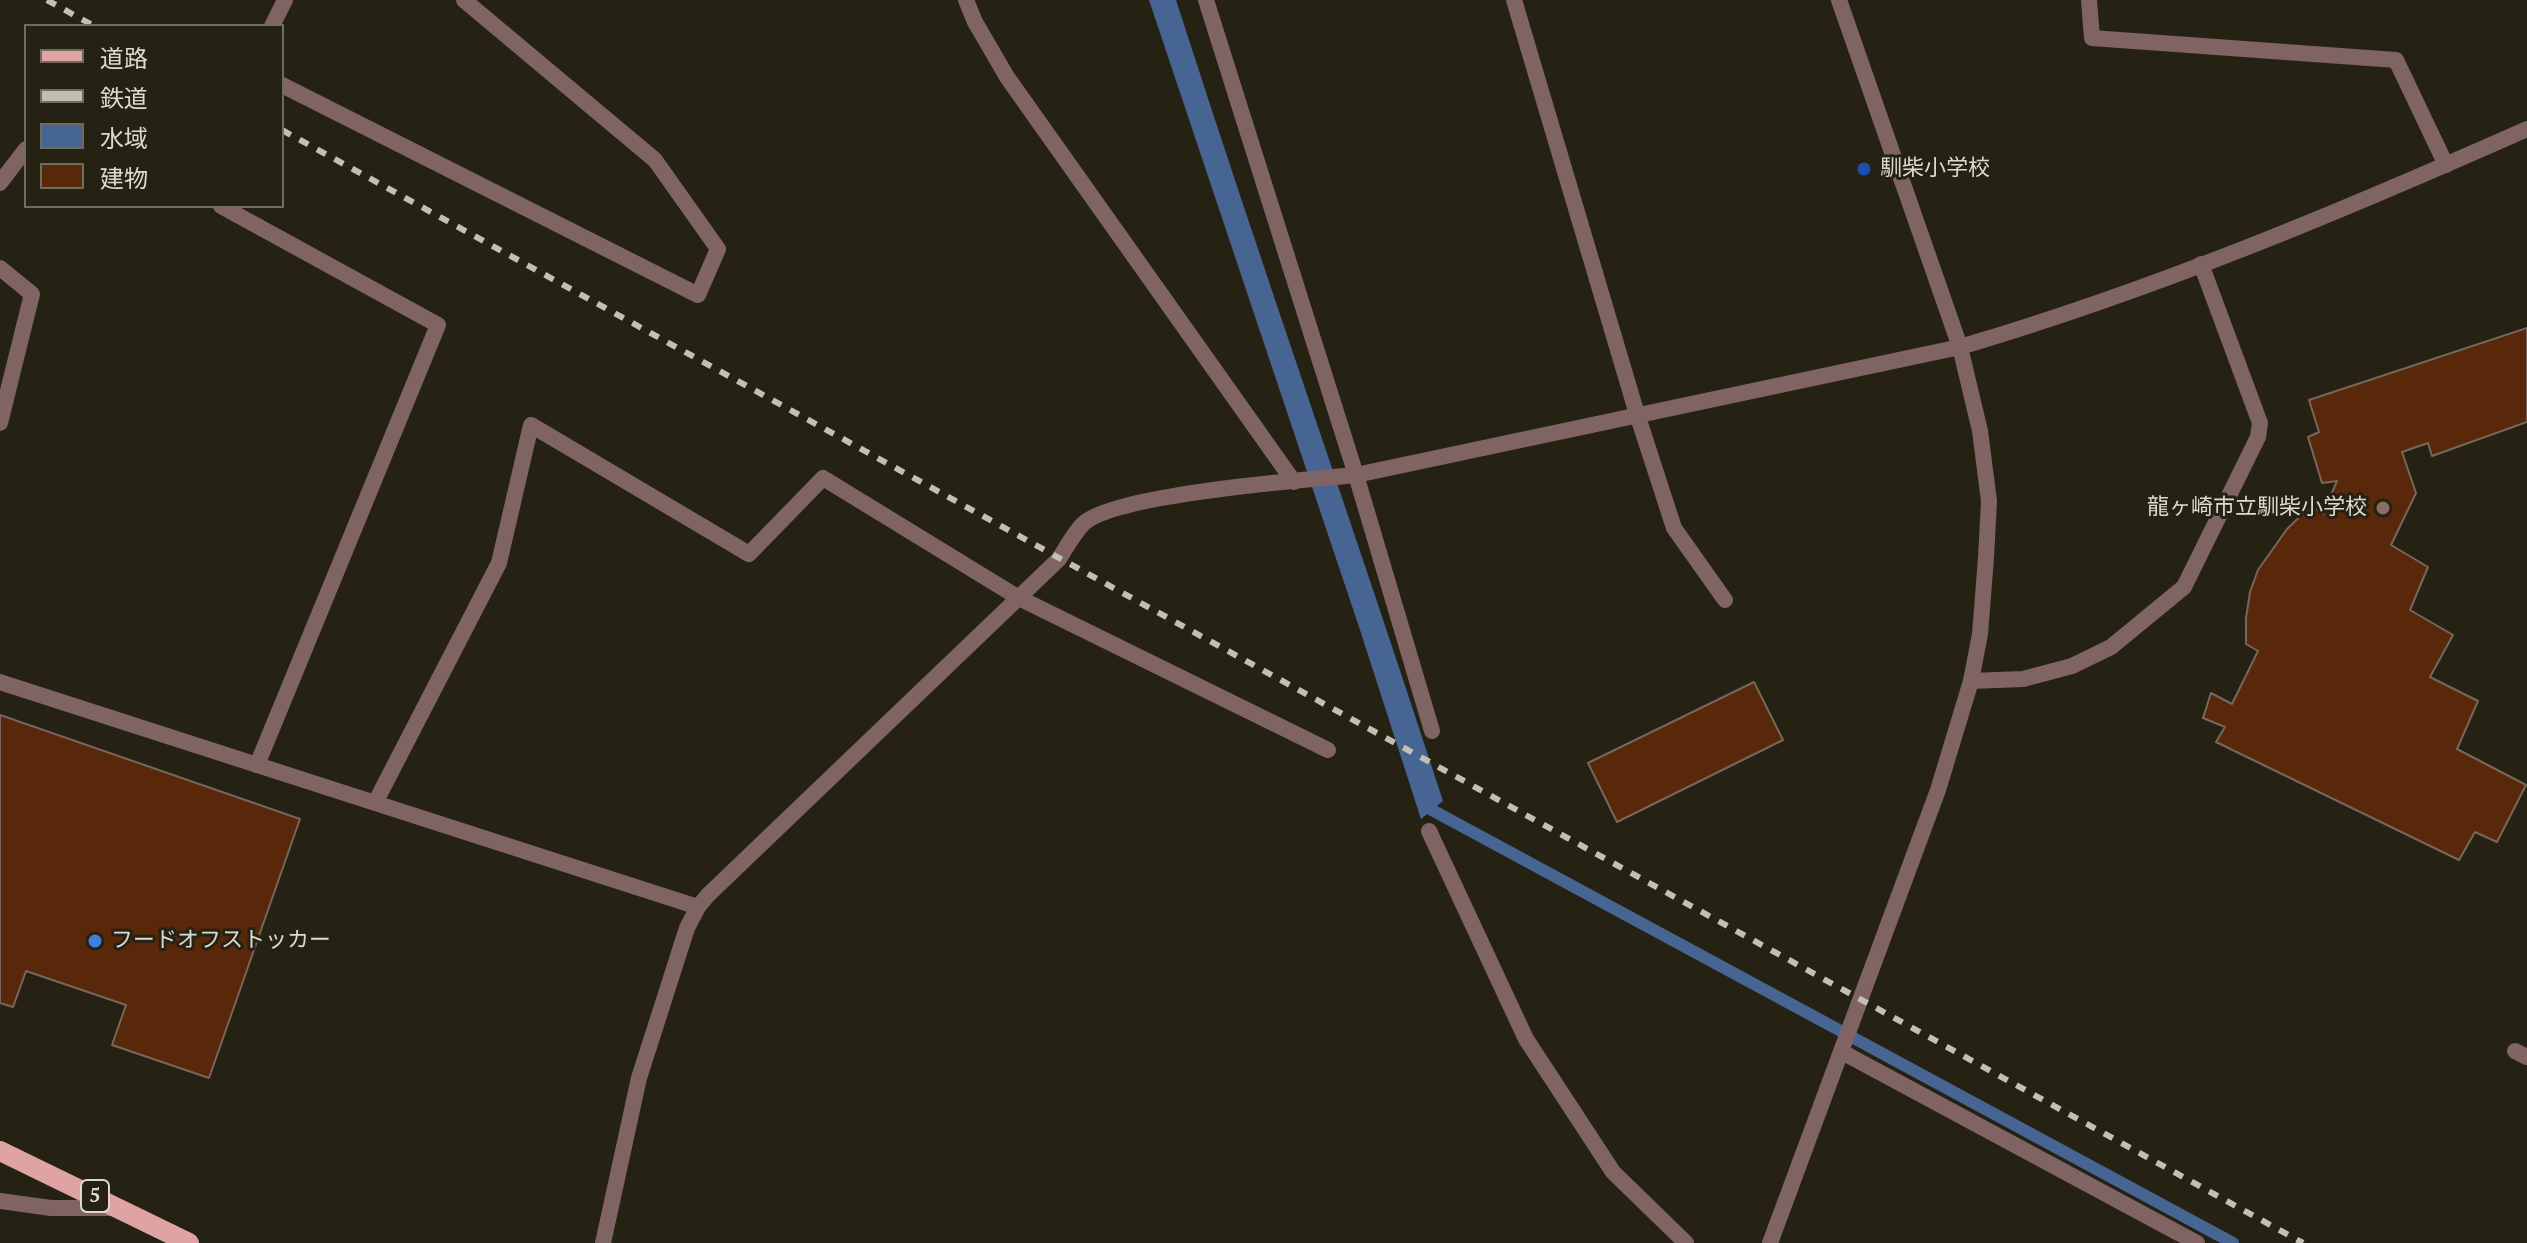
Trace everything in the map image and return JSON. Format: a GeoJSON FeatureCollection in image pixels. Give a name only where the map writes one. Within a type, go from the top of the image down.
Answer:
{"type":"FeatureCollection","features":[{"type":"Feature","properties":{"kind":"main road","name":"5"},"geometry":{"type":"LineString","coordinates":[[0,1151],[189,1243]]}},
{"type":"Feature","properties":{"kind":"street"},"geometry":{"type":"LineString","coordinates":[[273,24],[285,0]]}},
{"type":"Feature","properties":{"kind":"street"},"geometry":{"type":"LineString","coordinates":[[284,86],[698,295],[718,249],[655,160],[464,0]]}},
{"type":"Feature","properties":{"kind":"street"},"geometry":{"type":"LineString","coordinates":[[966,0],[1007,77],[1294,482]]}},
{"type":"Feature","properties":{"kind":"street"},"geometry":{"type":"LineString","coordinates":[[1514,0],[1674,528],[1725,600]]}},
{"type":"Feature","properties":{"kind":"street"},"geometry":{"type":"LineString","coordinates":[[1770,1243],[1938,790],[1971,681],[1980,634],[1989,501],[1980,431],[1960,347],[1839,0]]}},
{"type":"Feature","properties":{"kind":"street"},"geometry":{"type":"LineString","coordinates":[[2089,0],[2092,38],[2396,60],[2446,165]]}},
{"type":"Feature","properties":{"kind":"street"},"geometry":{"type":"LineString","coordinates":[[1210,1],[1432,731]]}},
{"type":"Feature","properties":{"kind":"street"},"geometry":{"type":"LineString","coordinates":[[603,1243],[639,1078],[687,928],[698,907],[1059,559],[1084,524],[1101,514],[1151,499],[1353,475],[1960,347],[2041,323],[2366,201],[2527,129]]}},
{"type":"Feature","properties":{"kind":"street"},"geometry":{"type":"LineString","coordinates":[[0,183],[24,152]]}},
{"type":"Feature","properties":{"kind":"street"},"geometry":{"type":"LineString","coordinates":[[225,208],[438,325],[257,765]]}},
{"type":"Feature","properties":{"kind":"street"},"geometry":{"type":"LineString","coordinates":[[1971,681],[2023,679],[2072,666],[2111,647],[2184,587],[2258,437],[2260,423],[2201,264]]}},
{"type":"Feature","properties":{"kind":"street"},"geometry":{"type":"LineString","coordinates":[[0,268],[32,294],[0,423]]}},
{"type":"Feature","properties":{"kind":"street"},"geometry":{"type":"LineString","coordinates":[[375,803],[499,563],[531,425],[749,554],[823,478],[1019,598],[1328,750]]}},
{"type":"Feature","properties":{"kind":"street"},"geometry":{"type":"LineString","coordinates":[[0,682],[698,907]]}},
{"type":"Feature","properties":{"kind":"street"},"geometry":{"type":"LineString","coordinates":[[1429,831],[1526,1039],[1613,1172],[1686,1243]]}},
{"type":"Feature","properties":{"kind":"street"},"geometry":{"type":"LineString","coordinates":[[1843,1048],[2197,1243]]}},
{"type":"Feature","properties":{"kind":"street"},"geometry":{"type":"LineString","coordinates":[[0,1201],[51,1208],[118,1208]]}},
{"type":"Feature","properties":{"kind":"water"},"geometry":{"type":"Polygon","coordinates":[[[1149,0],[1176,0],[1410,701],[1443,801],[1421,819],[1360,630],[1149,0]]]}},
{"type":"Feature","properties":{"kind":"building"},"geometry":{"type":"Polygon","coordinates":[[[2527,328],[2527,422],[2432,456],[2428,443],[2402,452],[2416,493],[2391,545],[2428,567],[2410,610],[2453,635],[2430,677],[2478,701],[2457,749],[2526,785],[2497,842],[2475,832],[2459,860],[2216,742],[2225,727],[2203,718],[2211,693],[2232,704],[2258,651],[2246,644],[2246,618],[2250,592],[2258,570],[2287,529],[2311,506],[2323,514],[2337,481],[2322,483],[2308,437],[2319,432],[2309,400],[2527,328]]]}},
{"type":"Feature","properties":{"kind":"building"},"geometry":{"type":"Polygon","coordinates":[[[1754,682],[1783,740],[1617,822],[1588,763],[1754,682]]]}},
{"type":"Feature","properties":{"kind":"building"},"geometry":{"type":"Polygon","coordinates":[[[0,715],[300,819],[209,1078],[112,1045],[126,1005],[26,971],[13,1007],[0,1003],[0,715]]]}},
{"type":"Feature","properties":{"kind":"waterway"},"geometry":{"type":"LineString","coordinates":[[1426,796],[1430,809],[2233,1243]]}},
{"type":"Feature","properties":{"kind":"railway"},"geometry":{"type":"LineString","coordinates":[[47,0],[90,24]]}},
{"type":"Feature","properties":{"kind":"railway"},"geometry":{"type":"LineString","coordinates":[[284,131],[2303,1243]]}},
{"type":"Feature","properties":{"kind":"place","name":"馴柴小学校"},"geometry":{"type":"Point","coordinates":[1864,169]}},
{"type":"Feature","properties":{"kind":"place","name":"龍ヶ崎市立馴柴小学校"},"geometry":{"type":"Point","coordinates":[2383,508]}},
{"type":"Feature","properties":{"kind":"place","name":"フードオフストッカー"},"geometry":{"type":"Point","coordinates":[95,941]}}]}
